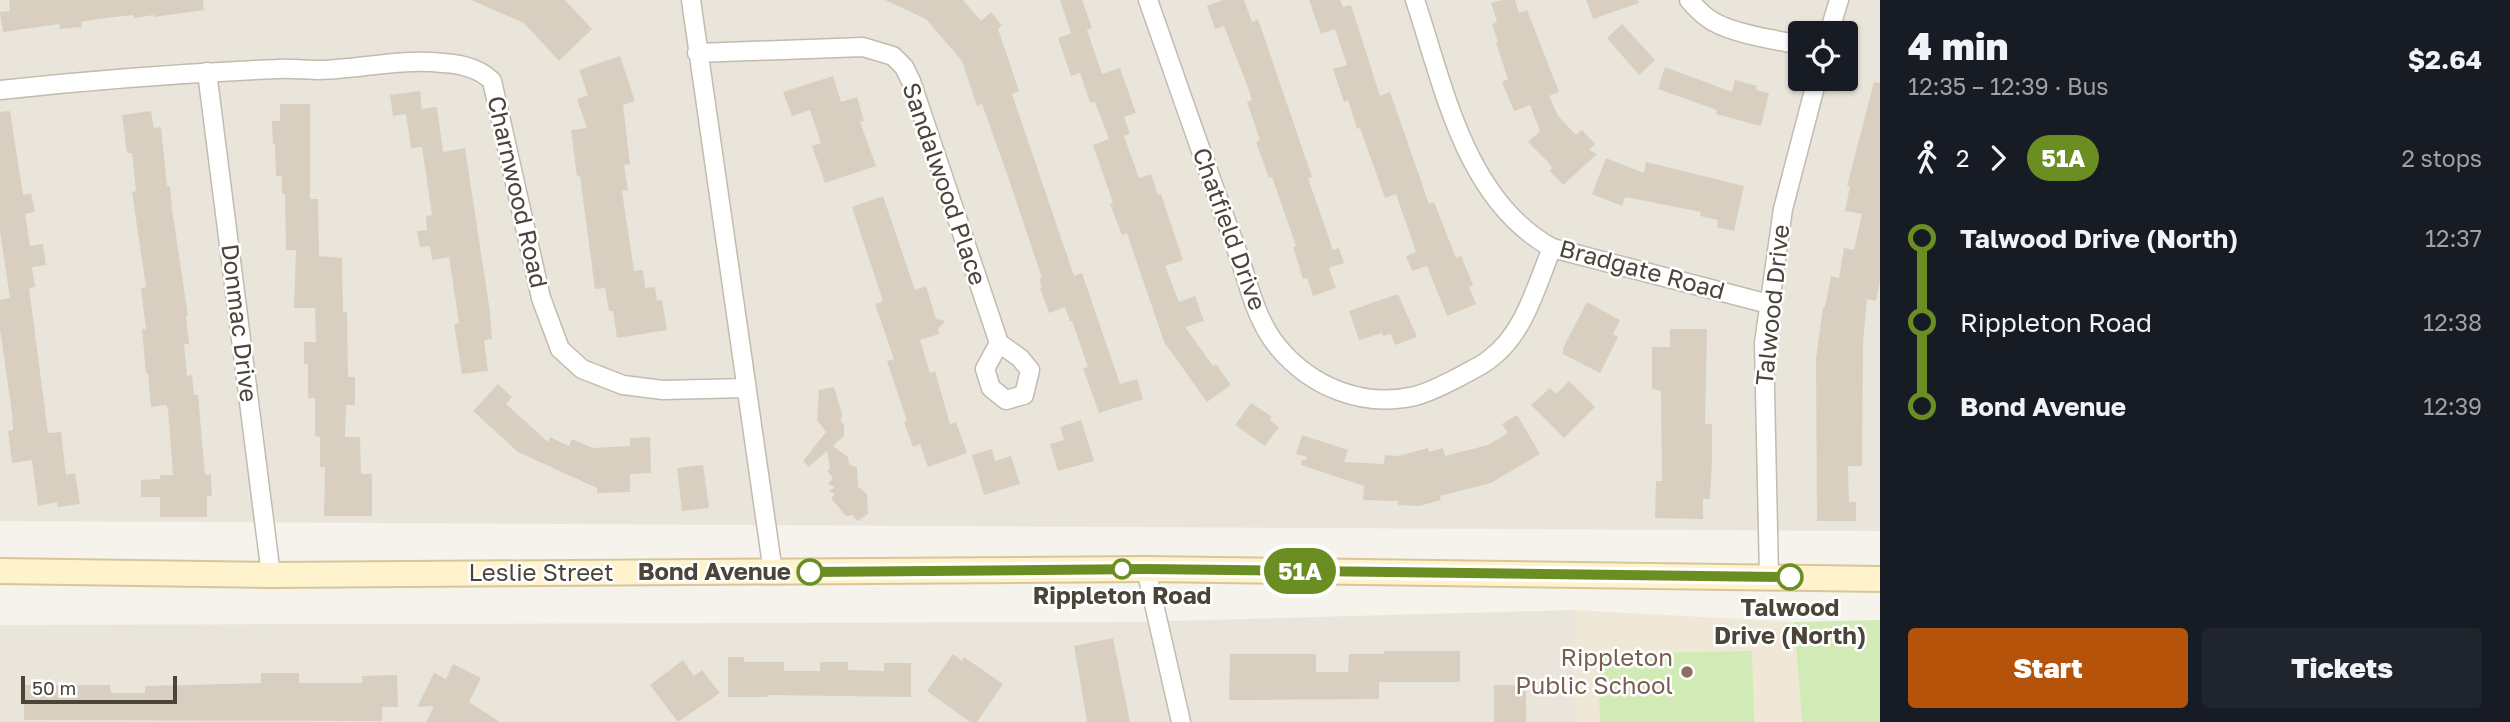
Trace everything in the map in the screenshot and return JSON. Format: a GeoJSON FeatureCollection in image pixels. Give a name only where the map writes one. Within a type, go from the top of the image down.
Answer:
{"type":"FeatureCollection","features":[{"type":"Feature","properties":{"kind":"main road","name":"Leslie Street"},"geometry":{"type":"LineString","coordinates":[[0,571],[271,575],[1146,569],[1880,579]]}},
{"type":"Feature","properties":{"kind":"street"},"geometry":{"type":"LineString","coordinates":[[691,0],[773,572]]}},
{"type":"Feature","properties":{"kind":"street","name":"Chatfield Drive"},"geometry":{"type":"LineString","coordinates":[[1148,0],[1237,249],[1250,296],[1276,345],[1309,376],[1349,396],[1377,401],[1402,399],[1425,393],[1449,382],[1491,358],[1507,342],[1534,299],[1552,248]]}},
{"type":"Feature","properties":{"kind":"street","name":"Bradgate Road"},"geometry":{"type":"LineString","coordinates":[[1415,0],[1461,138],[1477,173],[1497,201],[1538,240],[1552,248],[1769,304]]}},
{"type":"Feature","properties":{"kind":"street"},"geometry":{"type":"LineString","coordinates":[[1689,0],[1715,23],[1788,43]]}},
{"type":"Feature","properties":{"kind":"street"},"geometry":{"type":"LineString","coordinates":[[1833,21],[1839,0]]}},
{"type":"Feature","properties":{"kind":"street","name":"Sandalwood Place"},"geometry":{"type":"LineString","coordinates":[[697,53],[863,47],[893,56],[904,67],[911,81],[999,343]]}},
{"type":"Feature","properties":{"kind":"street","name":"Charnwood Road"},"geometry":{"type":"LineString","coordinates":[[0,90],[101,79],[207,72],[320,70],[407,62],[442,62],[484,73],[492,81],[541,298],[560,349],[582,369],[623,386],[663,390],[746,388]]}},
{"type":"Feature","properties":{"kind":"street","name":"Donmac Drive"},"geometry":{"type":"LineString","coordinates":[[207,72],[271,575]]}},
{"type":"Feature","properties":{"kind":"street","name":"Talwood Drive"},"geometry":{"type":"LineString","coordinates":[[1769,577],[1764,343],[1783,209],[1814,91]]}},
{"type":"Feature","properties":{"kind":"street"},"geometry":{"type":"LineString","coordinates":[[1146,569],[1181,722]]}},
{"type":"Feature","properties":{"kind":"shaded area"},"geometry":{"type":"Polygon","coordinates":[[[0,0],[1880,0],[1880,531],[0,521],[0,0]]]}},
{"type":"Feature","properties":{"kind":"shaded area"},"geometry":{"type":"Polygon","coordinates":[[[1575,610],[1575,722],[0,722],[0,625],[1133,622],[1575,610]]]}},
{"type":"Feature","properties":{"kind":"shaded area","name":"Rippleton Public School"},"geometry":{"type":"Polygon","coordinates":[[[1575,610],[1794,622],[1802,722],[1575,722],[1575,610]]]}},
{"type":"Feature","properties":{"kind":"green space"},"geometry":{"type":"Polygon","coordinates":[[[1880,620],[1880,722],[1802,722],[1794,622],[1880,620]]]}},
{"type":"Feature","properties":{"kind":"green space"},"geometry":{"type":"Polygon","coordinates":[[[1752,651],[1754,722],[1600,722],[1598,654],[1752,651]]]}},
{"type":"Feature","properties":{"kind":"building"},"geometry":{"type":"Polygon","coordinates":[[[9,0],[203,0],[204,10],[154,17],[134,18],[133,15],[97,19],[81,22],[82,27],[60,29],[59,24],[3,32],[0,12],[10,11],[9,0]]]}},
{"type":"Feature","properties":{"kind":"building"},"geometry":{"type":"Polygon","coordinates":[[[471,0],[565,0],[592,29],[559,61],[524,23],[471,0]]]}},
{"type":"Feature","properties":{"kind":"building"},"geometry":{"type":"Polygon","coordinates":[[[885,0],[963,0],[981,21],[991,12],[1002,25],[998,29],[1019,91],[1012,94],[1074,276],[1082,273],[1120,384],[1137,379],[1143,399],[1099,413],[1083,368],[1088,367],[1065,307],[1049,313],[1040,288],[1039,279],[1042,278],[1007,174],[982,104],[977,106],[962,61],[926,19],[885,0]]]}},
{"type":"Feature","properties":{"kind":"building"},"geometry":{"type":"Polygon","coordinates":[[[1060,0],[1082,0],[1092,28],[1087,30],[1102,74],[1120,68],[1136,113],[1124,117],[1130,134],[1124,136],[1139,178],[1151,174],[1158,195],[1161,194],[1183,260],[1165,266],[1179,302],[1195,296],[1204,321],[1185,327],[1213,366],[1216,364],[1231,385],[1207,402],[1164,342],[1127,233],[1122,235],[1110,204],[1113,203],[1093,145],[1109,139],[1095,102],[1090,103],[1080,73],[1071,76],[1058,38],[1071,33],[1060,0]]]}},
{"type":"Feature","properties":{"kind":"building"},"geometry":{"type":"Polygon","coordinates":[[[1223,0],[1244,0],[1252,22],[1258,19],[1312,177],[1308,178],[1333,250],[1339,248],[1344,263],[1329,268],[1336,288],[1313,296],[1307,278],[1303,279],[1293,247],[1296,246],[1272,177],[1269,178],[1256,142],[1260,140],[1247,102],[1252,100],[1247,85],[1224,26],[1215,29],[1207,6],[1223,0]]]}},
{"type":"Feature","properties":{"kind":"building"},"geometry":{"type":"Polygon","coordinates":[[[1309,0],[1340,0],[1343,7],[1351,5],[1380,96],[1390,92],[1429,204],[1434,202],[1456,258],[1461,256],[1473,285],[1469,287],[1476,304],[1447,316],[1427,266],[1412,271],[1406,256],[1416,252],[1396,194],[1385,198],[1360,128],[1357,129],[1348,100],[1344,102],[1333,69],[1347,65],[1335,29],[1321,34],[1309,0]]]}},
{"type":"Feature","properties":{"kind":"building"},"geometry":{"type":"Polygon","coordinates":[[[1515,0],[1519,13],[1527,10],[1559,92],[1549,96],[1558,116],[1576,135],[1582,130],[1595,144],[1589,150],[1597,154],[1563,185],[1550,171],[1552,168],[1548,162],[1528,142],[1540,131],[1530,105],[1514,111],[1502,82],[1508,79],[1496,43],[1498,42],[1492,24],[1497,22],[1491,3],[1515,0]]]}},
{"type":"Feature","properties":{"kind":"building"},"geometry":{"type":"Polygon","coordinates":[[[1586,0],[1638,0],[1639,3],[1593,19],[1586,0]]]}},
{"type":"Feature","properties":{"kind":"building"},"geometry":{"type":"Polygon","coordinates":[[[1622,24],[1655,60],[1639,75],[1607,38],[1622,24]]]}},
{"type":"Feature","properties":{"kind":"building"},"geometry":{"type":"Polygon","coordinates":[[[620,56],[635,101],[623,105],[630,164],[624,165],[628,190],[622,191],[634,271],[643,270],[645,288],[655,287],[657,301],[662,300],[667,330],[617,338],[613,311],[609,311],[605,288],[595,289],[571,130],[587,128],[577,99],[588,95],[579,70],[620,56]]]}},
{"type":"Feature","properties":{"kind":"building"},"geometry":{"type":"Polygon","coordinates":[[[1665,67],[1732,92],[1735,80],[1757,86],[1756,90],[1769,93],[1761,126],[1716,114],[1717,110],[1658,89],[1665,67]]]}},
{"type":"Feature","properties":{"kind":"building"},"geometry":{"type":"Polygon","coordinates":[[[833,76],[841,102],[857,97],[864,121],[860,122],[876,166],[825,183],[812,146],[821,143],[810,110],[792,116],[783,92],[833,76]]]}},
{"type":"Feature","properties":{"kind":"building"},"geometry":{"type":"Polygon","coordinates":[[[1874,82],[1880,83],[1880,280],[1876,301],[1867,299],[1863,342],[1862,466],[1848,466],[1849,502],[1856,502],[1856,521],[1817,521],[1816,358],[1823,307],[1831,276],[1839,278],[1844,248],[1854,250],[1862,214],[1845,211],[1850,186],[1847,186],[1874,82]]]}},
{"type":"Feature","properties":{"kind":"building"},"geometry":{"type":"Polygon","coordinates":[[[420,91],[422,109],[437,107],[443,152],[465,148],[490,312],[492,339],[484,340],[488,371],[462,374],[454,324],[459,323],[449,257],[432,260],[430,246],[420,247],[417,231],[427,230],[426,216],[432,215],[422,147],[411,148],[406,114],[393,116],[390,95],[420,91]]]}},
{"type":"Feature","properties":{"kind":"building"},"geometry":{"type":"Polygon","coordinates":[[[280,104],[310,104],[310,199],[318,199],[319,256],[342,258],[343,312],[347,312],[348,377],[355,377],[355,405],[346,405],[345,437],[360,437],[361,474],[372,474],[372,516],[324,516],[325,467],[320,467],[320,437],[315,436],[315,398],[308,398],[308,364],[304,364],[304,342],[316,342],[315,308],[294,308],[296,250],[286,250],[285,194],[282,194],[282,176],[276,176],[273,144],[272,121],[280,121],[280,104]]]}},
{"type":"Feature","properties":{"kind":"building"},"geometry":{"type":"Polygon","coordinates":[[[10,111],[23,195],[31,193],[35,212],[25,214],[30,246],[43,244],[46,265],[32,267],[35,287],[29,288],[48,433],[61,432],[66,475],[75,473],[80,504],[58,507],[57,502],[38,506],[32,460],[12,463],[8,431],[13,430],[12,413],[0,329],[0,300],[10,298],[0,232],[0,112],[10,111]]]}},
{"type":"Feature","properties":{"kind":"building"},"geometry":{"type":"Polygon","coordinates":[[[151,111],[154,128],[161,127],[167,186],[170,186],[188,316],[189,344],[184,344],[187,376],[192,375],[194,395],[198,395],[205,475],[211,474],[212,496],[207,496],[207,517],[160,517],[160,497],[141,497],[141,480],[173,475],[168,409],[166,405],[151,407],[146,373],[142,329],[146,329],[141,288],[146,287],[132,192],[136,191],[132,153],[127,153],[122,115],[151,111]]]}},
{"type":"Feature","properties":{"kind":"building"},"geometry":{"type":"Polygon","coordinates":[[[1606,158],[1644,173],[1646,162],[1744,186],[1734,231],[1717,227],[1718,220],[1700,216],[1701,212],[1625,197],[1622,206],[1592,194],[1606,158]]]}},
{"type":"Feature","properties":{"kind":"building"},"geometry":{"type":"Polygon","coordinates":[[[883,196],[915,290],[926,286],[936,319],[945,321],[938,329],[939,334],[920,340],[930,373],[935,371],[950,424],[956,422],[967,453],[928,467],[920,444],[913,447],[904,422],[907,421],[887,361],[894,359],[875,304],[883,301],[852,207],[883,196]]]}},
{"type":"Feature","properties":{"kind":"building"},"geometry":{"type":"Polygon","coordinates":[[[1398,294],[1417,337],[1395,345],[1391,334],[1383,336],[1382,333],[1359,340],[1349,311],[1398,294]]]}},
{"type":"Feature","properties":{"kind":"building"},"geometry":{"type":"Polygon","coordinates":[[[1587,302],[1620,320],[1613,334],[1618,337],[1600,373],[1563,354],[1563,348],[1587,302]]]}},
{"type":"Feature","properties":{"kind":"building"},"geometry":{"type":"Polygon","coordinates":[[[1670,329],[1707,329],[1705,424],[1712,424],[1712,459],[1710,499],[1703,499],[1703,519],[1655,518],[1656,481],[1662,481],[1661,391],[1652,389],[1652,347],[1670,347],[1670,329]]]}},
{"type":"Feature","properties":{"kind":"building"},"geometry":{"type":"Polygon","coordinates":[[[1569,381],[1595,407],[1564,438],[1531,405],[1550,388],[1556,394],[1569,381]]]}},
{"type":"Feature","properties":{"kind":"building"},"geometry":{"type":"Polygon","coordinates":[[[498,384],[512,397],[506,404],[548,442],[550,437],[569,446],[572,439],[593,448],[630,446],[630,438],[650,437],[651,473],[630,474],[630,492],[597,493],[597,488],[518,452],[473,411],[498,384]]]}},
{"type":"Feature","properties":{"kind":"building"},"geometry":{"type":"Polygon","coordinates":[[[834,387],[842,414],[844,436],[833,446],[848,457],[849,465],[857,467],[858,487],[867,494],[868,514],[857,521],[853,515],[846,516],[831,498],[835,494],[829,491],[835,487],[828,484],[833,478],[827,471],[830,468],[827,451],[809,467],[803,461],[826,432],[817,420],[819,390],[834,387]]]}},
{"type":"Feature","properties":{"kind":"building"},"geometry":{"type":"Polygon","coordinates":[[[1251,403],[1272,417],[1270,420],[1279,427],[1265,446],[1235,425],[1251,403]]]}},
{"type":"Feature","properties":{"kind":"building"},"geometry":{"type":"Polygon","coordinates":[[[1517,415],[1540,454],[1491,483],[1440,496],[1441,500],[1419,506],[1398,505],[1398,501],[1363,500],[1364,486],[1301,465],[1302,460],[1307,457],[1296,454],[1302,435],[1348,450],[1344,462],[1384,464],[1385,455],[1398,456],[1428,448],[1429,452],[1443,448],[1445,456],[1488,445],[1508,433],[1502,424],[1517,415]]]}},
{"type":"Feature","properties":{"kind":"building"},"geometry":{"type":"Polygon","coordinates":[[[1081,420],[1094,461],[1058,471],[1050,444],[1064,440],[1060,427],[1081,420]]]}},
{"type":"Feature","properties":{"kind":"building"},"geometry":{"type":"Polygon","coordinates":[[[992,449],[995,461],[1011,456],[1020,484],[984,495],[972,455],[992,449]]]}},
{"type":"Feature","properties":{"kind":"building"},"geometry":{"type":"Polygon","coordinates":[[[703,465],[709,508],[682,511],[677,468],[703,465]]]}},
{"type":"Feature","properties":{"kind":"building"},"geometry":{"type":"Polygon","coordinates":[[[1113,638],[1130,722],[1087,722],[1074,646],[1113,638]]]}},
{"type":"Feature","properties":{"kind":"building"},"geometry":{"type":"Polygon","coordinates":[[[1384,651],[1460,651],[1460,682],[1379,682],[1379,699],[1229,700],[1230,654],[1316,654],[1316,672],[1348,672],[1349,654],[1384,654],[1384,651]]]}},
{"type":"Feature","properties":{"kind":"building"},"geometry":{"type":"Polygon","coordinates":[[[953,654],[962,661],[964,657],[1003,684],[977,722],[970,722],[927,691],[953,654]]]}},
{"type":"Feature","properties":{"kind":"building"},"geometry":{"type":"Polygon","coordinates":[[[728,657],[744,657],[744,662],[784,662],[784,671],[820,671],[820,662],[848,662],[848,670],[884,671],[884,663],[911,663],[911,697],[728,697],[728,657]]]}},
{"type":"Feature","properties":{"kind":"building"},"geometry":{"type":"Polygon","coordinates":[[[683,660],[694,676],[702,670],[720,693],[678,722],[650,685],[683,660]]]}},
{"type":"Feature","properties":{"kind":"building"},"geometry":{"type":"Polygon","coordinates":[[[453,664],[481,678],[469,702],[500,722],[426,722],[434,706],[417,707],[434,673],[446,679],[453,664]]]}},
{"type":"Feature","properties":{"kind":"building"},"geometry":{"type":"Polygon","coordinates":[[[261,673],[299,673],[299,683],[362,683],[362,676],[397,675],[398,707],[382,707],[382,721],[24,720],[24,685],[110,685],[111,693],[145,693],[145,686],[261,683],[261,673]]]}},
{"type":"Feature","properties":{"kind":"building"},"geometry":{"type":"Polygon","coordinates":[[[1494,685],[1526,685],[1526,722],[1494,722],[1494,685]]]}},
{"type":"Feature","properties":{"kind":"bus line","name":"51A"},"geometry":{"type":"LineString","coordinates":[[810,572],[1146,569],[1790,577]]}},
{"type":"Feature","properties":{"kind":"place","name":"Rippleton Road"},"geometry":{"type":"Point","coordinates":[1122,569]}},
{"type":"Feature","properties":{"kind":"place","name":"Bond Avenue"},"geometry":{"type":"Point","coordinates":[810,572]}},
{"type":"Feature","properties":{"kind":"place","name":"Talwood Drive (North)"},"geometry":{"type":"Point","coordinates":[1790,577]}},
{"type":"Feature","properties":{"kind":"place","name":"Rippleton Public School"},"geometry":{"type":"Point","coordinates":[1687,672]}}]}
